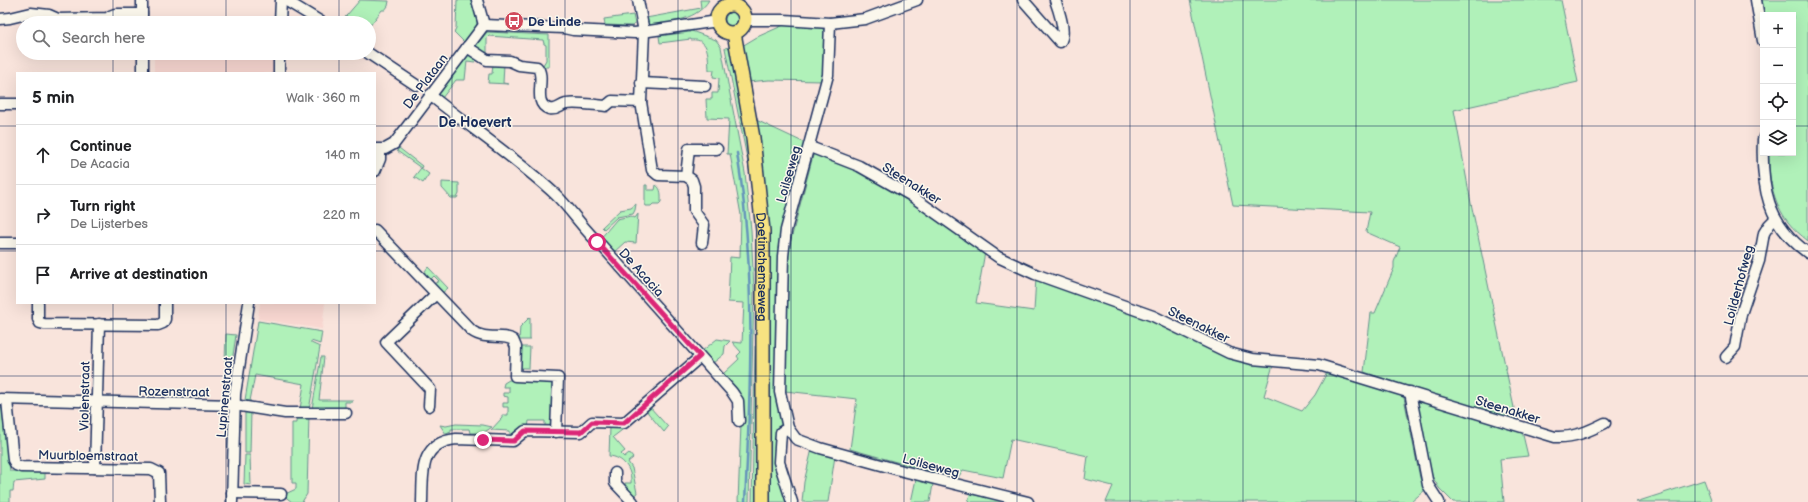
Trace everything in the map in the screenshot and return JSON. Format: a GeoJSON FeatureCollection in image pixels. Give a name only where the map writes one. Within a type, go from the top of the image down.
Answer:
{"type":"FeatureCollection","features":[{"type":"Feature","properties":{"kind":"main road"},"geometry":{"type":"LineString","coordinates":[[728,3],[740,9],[744,14],[745,20],[740,30],[734,33],[724,30],[718,21],[718,14],[728,3]]}},
{"type":"Feature","properties":{"kind":"main road","name":"Doetinchemseweg"},"geometry":{"type":"LineString","coordinates":[[734,33],[753,138],[763,231],[763,502]]}},
{"type":"Feature","properties":{"kind":"street"},"geometry":{"type":"LineString","coordinates":[[142,0],[142,16]]}},
{"type":"Feature","properties":{"kind":"street"},"geometry":{"type":"LineString","coordinates":[[280,16],[281,0]]}},
{"type":"Feature","properties":{"kind":"street"},"geometry":{"type":"LineString","coordinates":[[285,0],[311,16]]}},
{"type":"Feature","properties":{"kind":"street"},"geometry":{"type":"LineString","coordinates":[[477,0],[484,25],[644,32],[718,21]]}},
{"type":"Feature","properties":{"kind":"street"},"geometry":{"type":"LineString","coordinates":[[638,0],[644,32],[641,102],[654,173],[658,175],[686,176],[694,183],[694,211],[704,225],[702,243]]}},
{"type":"Feature","properties":{"kind":"street"},"geometry":{"type":"LineString","coordinates":[[745,20],[784,20],[830,23],[865,18],[917,0]]}},
{"type":"Feature","properties":{"kind":"street"},"geometry":{"type":"LineString","coordinates":[[1023,0],[1060,42],[1063,39],[1062,27],[1055,0]]}},
{"type":"Feature","properties":{"kind":"street"},"geometry":{"type":"LineString","coordinates":[[1756,0],[1760,23]]}},
{"type":"Feature","properties":{"kind":"street"},"geometry":{"type":"LineString","coordinates":[[18,16],[31,13],[51,16]]}},
{"type":"Feature","properties":{"kind":"street"},"geometry":{"type":"LineString","coordinates":[[110,16],[115,14],[128,16]]}},
{"type":"Feature","properties":{"kind":"street"},"geometry":{"type":"LineString","coordinates":[[0,19],[16,17]]}},
{"type":"Feature","properties":{"kind":"street","name":"Loilseweg"},"geometry":{"type":"LineString","coordinates":[[830,23],[828,75],[810,147],[786,230],[783,256],[780,392],[788,428],[796,438],[820,448],[941,481],[1028,502]]}},
{"type":"Feature","properties":{"kind":"street","name":"De Plataan"},"geometry":{"type":"LineString","coordinates":[[376,169],[380,159],[378,150],[394,144],[484,25]]}},
{"type":"Feature","properties":{"kind":"street"},"geometry":{"type":"LineString","coordinates":[[467,47],[487,60],[510,61],[519,65],[537,67],[540,73],[541,102],[549,109],[558,109],[566,104],[606,106],[612,101],[641,102]]}},
{"type":"Feature","properties":{"kind":"street"},"geometry":{"type":"LineString","coordinates":[[376,58],[416,85]]}},
{"type":"Feature","properties":{"kind":"street"},"geometry":{"type":"LineString","coordinates":[[143,60],[143,72]]}},
{"type":"Feature","properties":{"kind":"street"},"geometry":{"type":"LineString","coordinates":[[279,60],[279,72]]}},
{"type":"Feature","properties":{"kind":"street"},"geometry":{"type":"LineString","coordinates":[[641,83],[705,86]]}},
{"type":"Feature","properties":{"kind":"street","name":"De Acacia"},"geometry":{"type":"LineString","coordinates":[[430,95],[554,194],[736,397],[739,405],[739,421]]}},
{"type":"Feature","properties":{"kind":"street"},"geometry":{"type":"LineString","coordinates":[[0,104],[16,104]]}},
{"type":"Feature","properties":{"kind":"street","name":"Steenakker"},"geometry":{"type":"LineString","coordinates":[[810,147],[859,166],[910,195],[998,257],[1035,274],[1153,316],[1229,354],[1252,359],[1319,365],[1556,437],[1565,438],[1575,436],[1605,423]]}},
{"type":"Feature","properties":{"kind":"street"},"geometry":{"type":"LineString","coordinates":[[686,176],[689,149],[718,149]]}},
{"type":"Feature","properties":{"kind":"street"},"geometry":{"type":"LineString","coordinates":[[1763,156],[1764,178],[1770,205],[1775,219],[1789,237],[1808,254]]}},
{"type":"Feature","properties":{"kind":"street","name":"Loilderhofweg"},"geometry":{"type":"LineString","coordinates":[[1726,358],[1735,347],[1742,314],[1759,261],[1764,233],[1769,224],[1775,219]]}},
{"type":"Feature","properties":{"kind":"street"},"geometry":{"type":"LineString","coordinates":[[376,231],[477,335],[508,338],[513,340],[516,347],[515,376],[558,378],[556,432]]}},
{"type":"Feature","properties":{"kind":"street"},"geometry":{"type":"LineString","coordinates":[[0,243],[16,243]]}},
{"type":"Feature","properties":{"kind":"street"},"geometry":{"type":"LineString","coordinates":[[429,406],[430,389],[386,342],[436,294]]}},
{"type":"Feature","properties":{"kind":"street"},"geometry":{"type":"LineString","coordinates":[[38,304],[38,319],[40,323],[158,325],[163,323],[165,319],[165,304]]}},
{"type":"Feature","properties":{"kind":"street","name":"Lupinenstraat"},"geometry":{"type":"LineString","coordinates":[[249,304],[234,405],[232,497],[281,494]]}},
{"type":"Feature","properties":{"kind":"street","name":"Violenstraat"},"geometry":{"type":"LineString","coordinates":[[95,468],[99,324]]}},
{"type":"Feature","properties":{"kind":"street"},"geometry":{"type":"LineString","coordinates":[[422,502],[423,468],[425,460],[437,444],[456,439],[514,441],[525,431],[581,432],[592,422],[624,423],[700,356]]}},
{"type":"Feature","properties":{"kind":"street"},"geometry":{"type":"LineString","coordinates":[[1410,392],[1428,485],[1439,502]]}},
{"type":"Feature","properties":{"kind":"street","name":"Rozenstraat"},"geometry":{"type":"LineString","coordinates":[[3,399],[234,405],[285,413],[346,413]]}},
{"type":"Feature","properties":{"kind":"street","name":"Muurbloemstraat"},"geometry":{"type":"LineString","coordinates":[[3,399],[13,460],[16,465],[20,467],[151,470],[159,473],[160,502]]}},
{"type":"Feature","properties":{"kind":"street"},"geometry":{"type":"LineString","coordinates":[[788,428],[781,432],[779,462],[792,502]]}},
{"type":"Feature","properties":{"kind":"street"},"geometry":{"type":"LineString","coordinates":[[615,474],[615,483],[633,502]]}},
{"type":"Feature","properties":{"kind":"shaded area"},"geometry":{"type":"Polygon","coordinates":[[[154,60],[274,60],[273,72],[154,72],[154,60]]]}},
{"type":"Feature","properties":{"kind":"shaded area"},"geometry":{"type":"Polygon","coordinates":[[[260,304],[325,304],[322,329],[258,319],[260,304]]]}},
{"type":"Feature","properties":{"kind":"green space"},"geometry":{"type":"Polygon","coordinates":[[[360,0],[389,1],[385,10],[382,10],[376,18],[376,16],[346,16],[360,0]]]}},
{"type":"Feature","properties":{"kind":"green space"},"geometry":{"type":"Polygon","coordinates":[[[457,0],[474,0],[477,14],[476,27],[465,43],[454,32],[456,28],[457,0]]]}},
{"type":"Feature","properties":{"kind":"green space"},"geometry":{"type":"Polygon","coordinates":[[[700,0],[709,0],[704,7],[691,16],[652,26],[647,23],[646,18],[701,8],[700,0]]]}},
{"type":"Feature","properties":{"kind":"green space"},"geometry":{"type":"Polygon","coordinates":[[[1190,0],[1561,0],[1578,82],[1454,110],[1471,203],[1517,422],[1364,372],[1371,313],[1375,313],[1394,268],[1394,262],[1400,247],[1366,232],[1370,212],[1233,205],[1190,0]]]}},
{"type":"Feature","properties":{"kind":"green space"},"geometry":{"type":"Polygon","coordinates":[[[1762,0],[1808,0],[1808,241],[1792,227],[1783,214],[1772,189],[1769,171],[1769,156],[1796,156],[1796,12],[1764,12],[1762,0]]]}},
{"type":"Feature","properties":{"kind":"green space"},"geometry":{"type":"Polygon","coordinates":[[[733,12],[739,14],[741,20],[739,26],[733,28],[727,26],[725,20],[727,14],[733,12]]]}},
{"type":"Feature","properties":{"kind":"green space"},"geometry":{"type":"Polygon","coordinates":[[[633,15],[635,24],[632,26],[605,25],[604,19],[633,15]]]}},
{"type":"Feature","properties":{"kind":"green space"},"geometry":{"type":"Polygon","coordinates":[[[784,25],[822,28],[826,38],[823,81],[769,80],[748,82],[742,46],[757,37],[784,25]]]}},
{"type":"Feature","properties":{"kind":"green space"},"geometry":{"type":"Polygon","coordinates":[[[689,30],[716,40],[721,47],[745,173],[751,230],[754,289],[749,502],[738,502],[741,424],[739,391],[723,374],[739,359],[737,356],[741,352],[732,342],[742,343],[744,303],[728,302],[730,257],[740,258],[741,215],[730,154],[727,154],[729,119],[707,118],[706,99],[712,99],[712,93],[718,93],[719,78],[713,77],[714,70],[709,70],[708,54],[705,45],[702,42],[691,39],[660,43],[659,36],[690,32],[689,30]]]}},
{"type":"Feature","properties":{"kind":"green space"},"geometry":{"type":"Polygon","coordinates":[[[487,32],[549,35],[549,67],[544,67],[543,65],[546,60],[546,45],[544,44],[543,40],[489,36],[487,38],[487,56],[482,54],[476,46],[487,32]]]}},
{"type":"Feature","properties":{"kind":"green space"},"geometry":{"type":"Polygon","coordinates":[[[731,47],[750,145],[756,203],[725,48],[731,47]]]}},
{"type":"Feature","properties":{"kind":"green space"},"geometry":{"type":"Polygon","coordinates":[[[469,54],[481,60],[476,59],[475,62],[467,61],[465,80],[456,80],[442,98],[468,118],[443,102],[439,93],[469,54]]]}},
{"type":"Feature","properties":{"kind":"green space"},"geometry":{"type":"Polygon","coordinates":[[[493,63],[504,64],[503,83],[509,84],[488,83],[489,74],[492,74],[493,63]]]}},
{"type":"Feature","properties":{"kind":"green space"},"geometry":{"type":"Polygon","coordinates":[[[754,119],[805,143],[784,226],[783,424],[779,427],[775,453],[790,502],[767,502],[754,119]]]}},
{"type":"Feature","properties":{"kind":"green space"},"geometry":{"type":"Polygon","coordinates":[[[399,148],[422,166],[421,168],[397,151],[399,148]]]}},
{"type":"Feature","properties":{"kind":"green space"},"geometry":{"type":"Polygon","coordinates":[[[814,152],[887,185],[985,252],[976,303],[1034,311],[1036,277],[1273,365],[1264,396],[1302,411],[1315,395],[1329,369],[1403,393],[1420,478],[1425,490],[1411,502],[1106,502],[1113,486],[1085,479],[1088,456],[1011,439],[1003,478],[963,470],[957,479],[850,449],[857,399],[785,391],[789,247],[814,152]]]}},
{"type":"Feature","properties":{"kind":"green space"},"geometry":{"type":"Polygon","coordinates":[[[421,168],[429,174],[423,183],[414,177],[421,168]]]}},
{"type":"Feature","properties":{"kind":"green space"},"geometry":{"type":"Polygon","coordinates":[[[442,182],[459,183],[459,194],[457,198],[451,198],[442,188],[442,182]]]}},
{"type":"Feature","properties":{"kind":"green space"},"geometry":{"type":"Polygon","coordinates":[[[645,185],[647,185],[647,190],[655,190],[656,185],[658,187],[661,195],[661,202],[659,204],[646,206],[645,185]]]}},
{"type":"Feature","properties":{"kind":"green space"},"geometry":{"type":"Polygon","coordinates":[[[636,204],[633,214],[617,217],[604,229],[602,227],[620,210],[631,208],[636,204]]]}},
{"type":"Feature","properties":{"kind":"green space"},"geometry":{"type":"Polygon","coordinates":[[[638,214],[636,243],[625,242],[613,253],[600,239],[617,219],[631,216],[635,218],[638,214]]]}},
{"type":"Feature","properties":{"kind":"green space"},"geometry":{"type":"Polygon","coordinates":[[[428,267],[448,288],[441,294],[432,285],[439,281],[434,276],[431,279],[433,281],[430,284],[426,277],[425,272],[428,267]]]}},
{"type":"Feature","properties":{"kind":"green space"},"geometry":{"type":"Polygon","coordinates":[[[530,317],[530,340],[519,340],[520,327],[530,317]]]}},
{"type":"Feature","properties":{"kind":"green space"},"geometry":{"type":"Polygon","coordinates":[[[258,321],[322,332],[320,344],[311,341],[311,343],[320,347],[309,410],[300,409],[304,384],[255,375],[250,401],[245,400],[258,321]]]}},
{"type":"Feature","properties":{"kind":"green space"},"geometry":{"type":"Polygon","coordinates":[[[226,334],[236,335],[232,362],[225,362],[226,334]]]}},
{"type":"Feature","properties":{"kind":"green space"},"geometry":{"type":"Polygon","coordinates":[[[717,339],[730,341],[725,346],[724,354],[713,363],[702,351],[717,339]]]}},
{"type":"Feature","properties":{"kind":"green space"},"geometry":{"type":"Polygon","coordinates":[[[755,346],[760,347],[759,502],[752,502],[755,346]]]}},
{"type":"Feature","properties":{"kind":"green space"},"geometry":{"type":"Polygon","coordinates":[[[519,347],[530,347],[529,368],[519,368],[519,347]]]}},
{"type":"Feature","properties":{"kind":"green space"},"geometry":{"type":"Polygon","coordinates":[[[321,357],[324,357],[319,400],[352,400],[352,402],[345,402],[345,407],[341,410],[312,409],[321,357]]]}},
{"type":"Feature","properties":{"kind":"green space"},"geometry":{"type":"Polygon","coordinates":[[[509,380],[551,381],[554,383],[553,427],[545,428],[545,421],[529,421],[528,428],[510,438],[510,431],[491,430],[502,418],[502,415],[508,415],[508,407],[503,407],[503,403],[508,403],[508,397],[503,396],[503,393],[509,393],[509,387],[503,387],[504,383],[509,380]]]}},
{"type":"Feature","properties":{"kind":"green space"},"geometry":{"type":"Polygon","coordinates":[[[1413,396],[1522,431],[1528,456],[1500,459],[1504,502],[1453,502],[1439,488],[1432,476],[1413,396]]]}},
{"type":"Feature","properties":{"kind":"green space"},"geometry":{"type":"Polygon","coordinates":[[[0,406],[2,408],[10,471],[45,472],[45,479],[14,482],[13,491],[10,491],[10,502],[0,502],[0,406]]]}},
{"type":"Feature","properties":{"kind":"green space"},"geometry":{"type":"Polygon","coordinates":[[[649,406],[668,427],[664,432],[648,413],[647,409],[649,406]]]}},
{"type":"Feature","properties":{"kind":"green space"},"geometry":{"type":"Polygon","coordinates":[[[245,411],[251,411],[250,453],[245,453],[245,411]]]}},
{"type":"Feature","properties":{"kind":"green space"},"geometry":{"type":"Polygon","coordinates":[[[309,415],[307,494],[302,502],[292,502],[283,495],[296,489],[296,483],[292,483],[292,423],[296,423],[296,416],[309,415]]]}},
{"type":"Feature","properties":{"kind":"green space"},"geometry":{"type":"Polygon","coordinates":[[[456,424],[483,425],[492,427],[479,436],[479,433],[470,433],[469,429],[451,429],[451,432],[446,434],[440,425],[446,426],[456,424]]]}},
{"type":"Feature","properties":{"kind":"green space"},"geometry":{"type":"Polygon","coordinates":[[[610,427],[626,427],[613,437],[625,451],[621,454],[624,457],[629,453],[633,458],[628,462],[632,468],[637,493],[633,496],[625,488],[625,483],[631,483],[630,473],[626,465],[622,461],[609,456],[610,427]]]}},
{"type":"Feature","properties":{"kind":"green space"},"geometry":{"type":"Polygon","coordinates":[[[812,449],[835,456],[828,502],[802,502],[804,482],[812,449]]]}},
{"type":"Feature","properties":{"kind":"green space"},"geometry":{"type":"Polygon","coordinates":[[[245,455],[250,455],[251,485],[244,484],[245,455]]]}},
{"type":"Feature","properties":{"kind":"green space"},"geometry":{"type":"Polygon","coordinates":[[[916,479],[933,484],[930,502],[911,502],[916,479]]]}},
{"type":"Feature","properties":{"kind":"green space"},"geometry":{"type":"Polygon","coordinates":[[[1704,480],[1712,502],[1636,502],[1704,480]]]}},
{"type":"Feature","properties":{"kind":"green space"},"geometry":{"type":"Polygon","coordinates":[[[970,494],[1008,502],[968,502],[970,494]]]}},
{"type":"Feature","properties":{"kind":"waterway"},"geometry":{"type":"LineString","coordinates":[[737,153],[743,196],[749,283],[750,371],[745,502]]}},
{"type":"Feature","properties":{"kind":"place","name":"De Linde"},"geometry":{"type":"Point","coordinates":[514,21]}},
{"type":"Feature","properties":{"kind":"district","name":"De Hoevert"},"geometry":{"type":"Point","coordinates":[475,122]}},
{"type":"Feature","properties":{"kind":"route"},"geometry":{"type":"LineString","coordinates":[[483,440],[514,441],[525,431],[581,432],[592,422],[624,423],[700,356],[597,242]]}}]}
